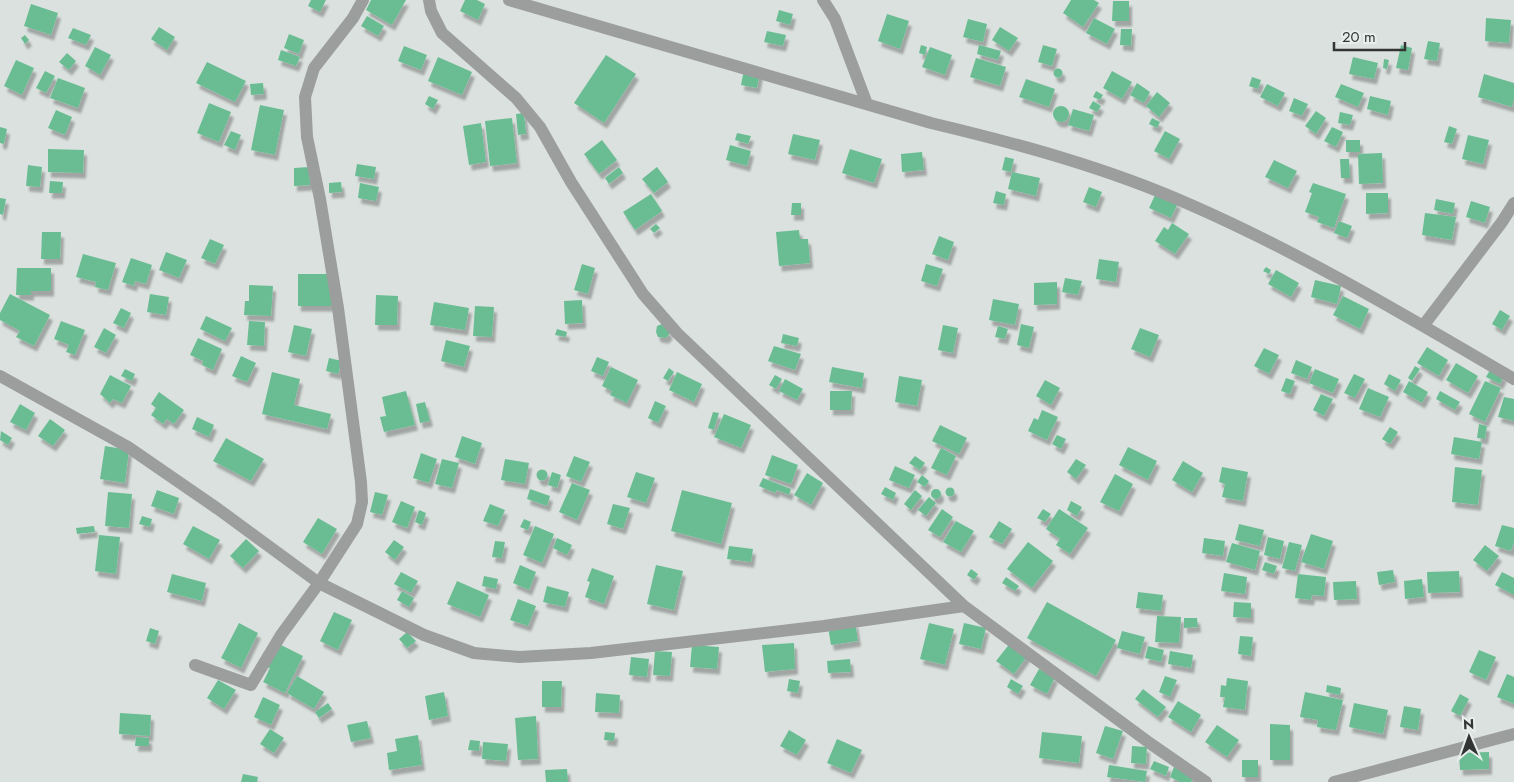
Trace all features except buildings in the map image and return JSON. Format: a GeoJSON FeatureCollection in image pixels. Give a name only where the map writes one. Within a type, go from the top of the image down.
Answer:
{"type":"FeatureCollection","features":[{"type":"Feature","properties":{"kind":"street"},"geometry":{"type":"LineString","coordinates":[[194,665],[251,685],[281,635],[319,583],[357,524],[362,502],[361,482],[338,308],[320,199],[307,137],[305,98],[314,68],[353,18],[363,0]]}},
{"type":"Feature","properties":{"kind":"street"},"geometry":{"type":"LineString","coordinates":[[428,0],[431,11],[442,33],[516,98],[540,127],[571,182],[643,294],[676,333],[964,606],[1206,782]]}},
{"type":"Feature","properties":{"kind":"street"},"geometry":{"type":"LineString","coordinates":[[509,0],[931,123],[996,138],[1110,174],[1189,204],[1290,252],[1514,379]]}},
{"type":"Feature","properties":{"kind":"street"},"geometry":{"type":"LineString","coordinates":[[823,0],[835,19],[867,104]]}},
{"type":"Feature","properties":{"kind":"street"},"geometry":{"type":"LineString","coordinates":[[1423,326],[1502,222],[1514,203]]}},
{"type":"Feature","properties":{"kind":"street"},"geometry":{"type":"LineString","coordinates":[[0,376],[128,447],[218,508],[319,583],[424,635],[474,653],[519,657],[591,653],[964,606]]}},
{"type":"Feature","properties":{"kind":"street"},"geometry":{"type":"LineString","coordinates":[[1334,782],[1514,734]]}}]}
